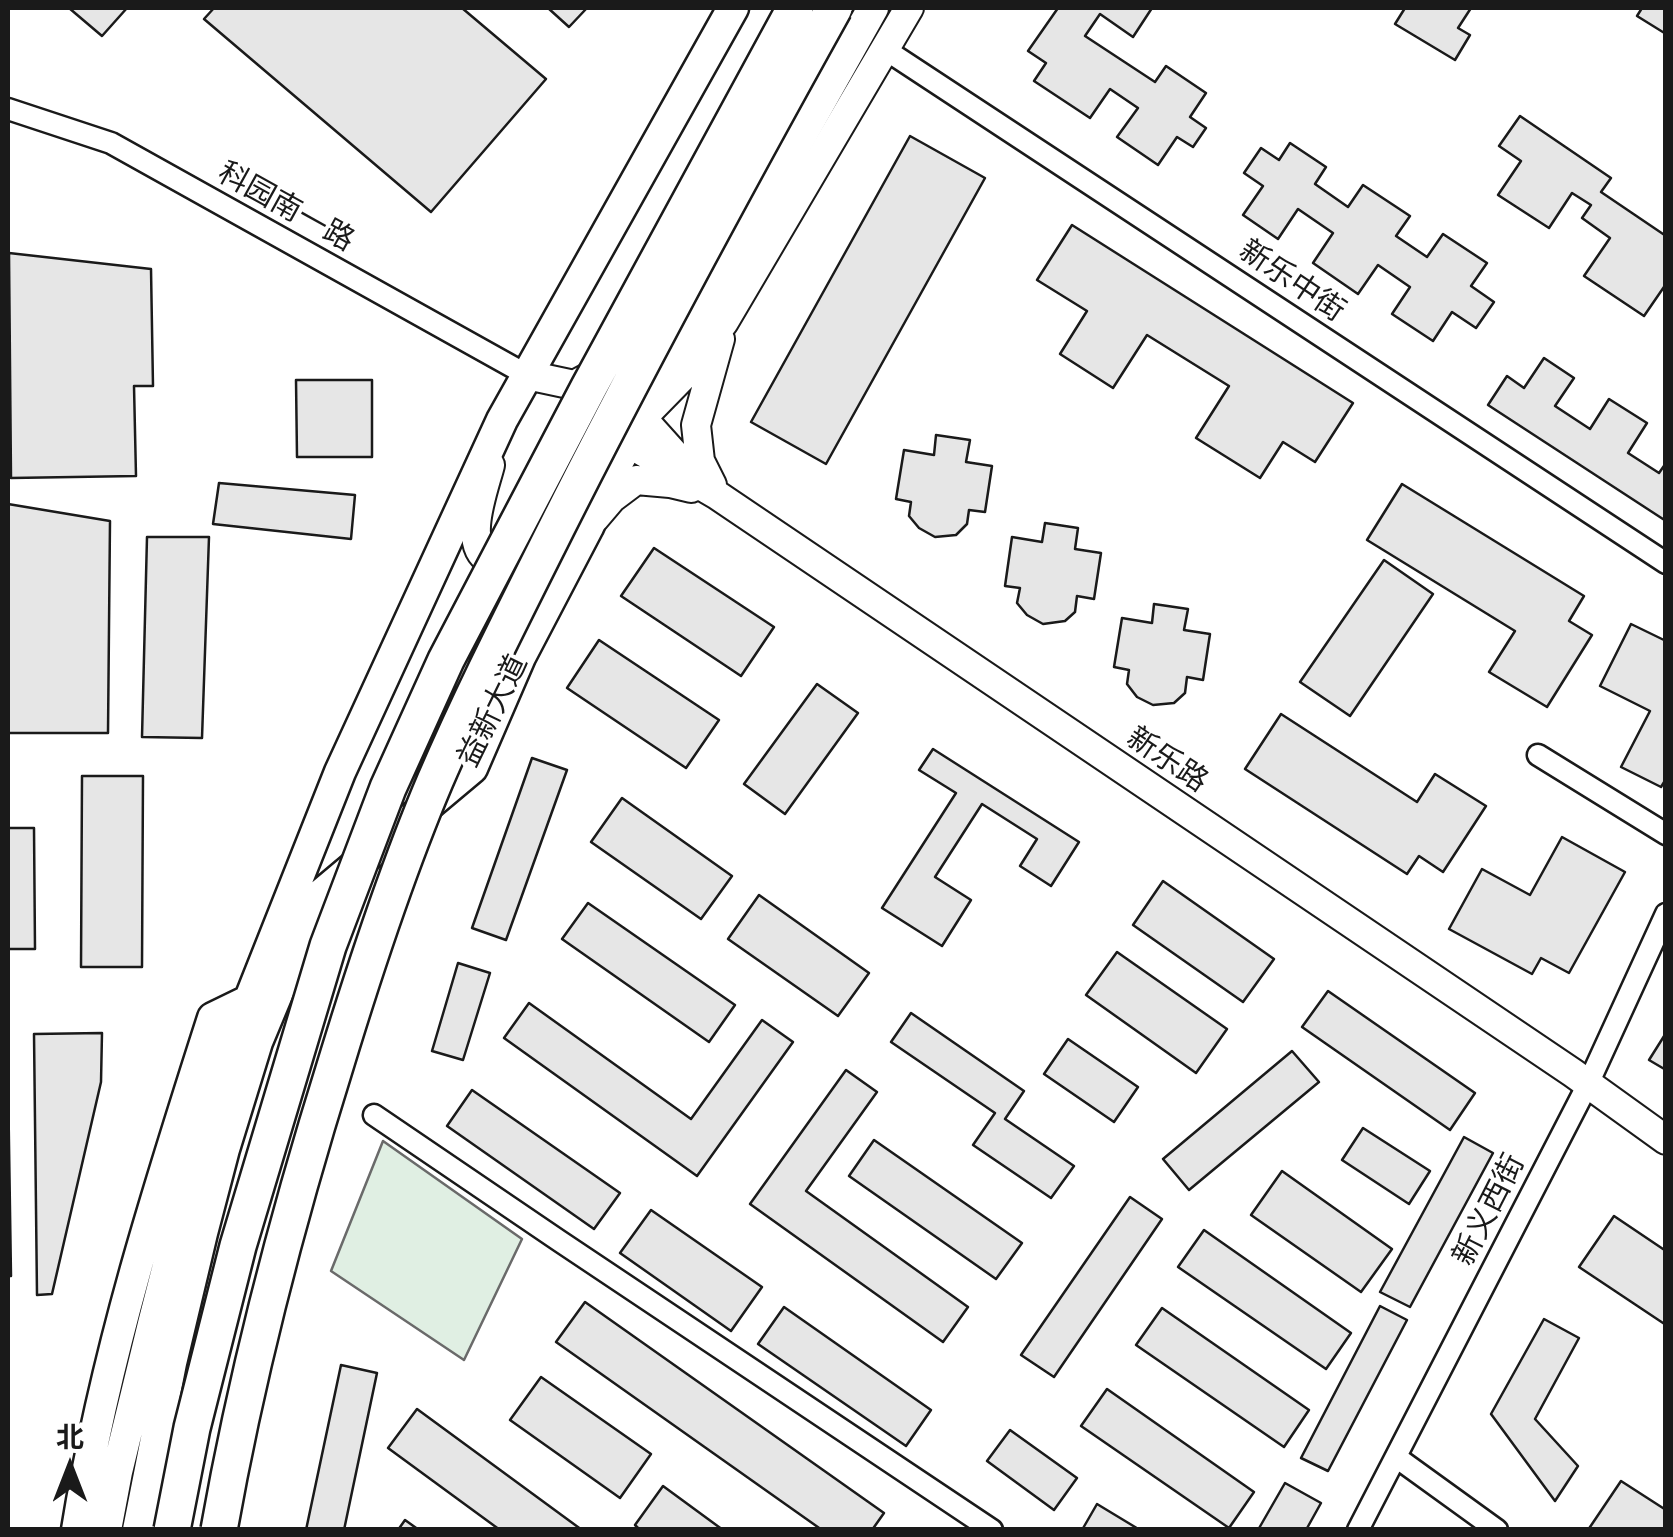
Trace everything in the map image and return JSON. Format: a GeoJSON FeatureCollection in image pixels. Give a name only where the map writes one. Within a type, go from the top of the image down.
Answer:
{"type":"FeatureCollection","features":[{"type":"Feature","properties":{"kind":"highway"},"geometry":{"type":"LineString","coordinates":[[172,1530],[192,1428],[238,1246],[328,946],[388,788],[446,660],[588,386],[796,8]]}},
{"type":"Feature","properties":{"kind":"highway"},"geometry":{"type":"LineString","coordinates":[[219,1530],[245,1396],[319,1116],[362,978],[434,784],[477,686],[610,422],[834,8]]}},
{"type":"Feature","properties":{"kind":"main road","name":"益新大道"},"geometry":{"type":"LineString","coordinates":[[138,1530],[171,1363],[247,1038],[250,1000],[340,772],[502,420],[733,8]]}},
{"type":"Feature","properties":{"kind":"main road","name":"益新大道"},"geometry":{"type":"LineString","coordinates":[[106,1530],[189,1184],[247,1038],[317,898],[472,768],[520,657],[628,443],[872,8]]}},
{"type":"Feature","properties":{"kind":"main road"},"geometry":{"type":"LineString","coordinates":[[77,1530],[90,1450],[148,1223],[213,1018],[250,1000]]}},
{"type":"Feature","properties":{"kind":"street"},"geometry":{"type":"LineString","coordinates":[[527,375],[574,385],[612,364],[648,317],[817,8]]}},
{"type":"Feature","properties":{"kind":"street"},"geometry":{"type":"LineString","coordinates":[[502,420],[475,544],[489,560],[513,566],[535,560],[570,525],[628,443],[724,322],[909,8]]}},
{"type":"Feature","properties":{"kind":"street","name":"新乐中街"},"geometry":{"type":"LineString","coordinates":[[886,50],[1666,563]]}},
{"type":"Feature","properties":{"kind":"street","name":"科园南一路"},"geometry":{"type":"LineString","coordinates":[[8,110],[111,143],[527,375]]}},
{"type":"Feature","properties":{"kind":"street"},"geometry":{"type":"LineString","coordinates":[[628,443],[622,416],[629,372],[648,317]]}},
{"type":"Feature","properties":{"kind":"street"},"geometry":{"type":"LineString","coordinates":[[717,495],[700,462],[696,424],[724,322]]}},
{"type":"Feature","properties":{"kind":"street","name":"新乐路"},"geometry":{"type":"LineString","coordinates":[[628,443],[717,495],[1666,1140]]}},
{"type":"Feature","properties":{"kind":"street"},"geometry":{"type":"LineString","coordinates":[[588,527],[612,498],[636,480],[670,483],[717,495]]}},
{"type":"Feature","properties":{"kind":"street"},"geometry":{"type":"LineString","coordinates":[[1538,755],[1666,834]]}},
{"type":"Feature","properties":{"kind":"street","name":"新义西街"},"geometry":{"type":"LineString","coordinates":[[1358,1530],[1588,1084],[1666,914]]}},
{"type":"Feature","properties":{"kind":"street"},"geometry":{"type":"LineString","coordinates":[[374,1114],[992,1530]]}},
{"type":"Feature","properties":{"kind":"street"},"geometry":{"type":"LineString","coordinates":[[1396,1457],[1497,1530]]}},
{"type":"Feature","properties":{"kind":"green space"},"geometry":{"type":"Polygon","coordinates":[[[383,1141],[522,1239],[464,1360],[331,1271],[383,1141]]]}},
{"type":"Feature","properties":{"kind":"building"},"geometry":{"type":"Polygon","coordinates":[[[69,8],[127,8],[102,36],[69,8]]]}},
{"type":"Feature","properties":{"kind":"building"},"geometry":{"type":"Polygon","coordinates":[[[214,8],[462,8],[546,79],[431,212],[204,19],[214,8]]]}},
{"type":"Feature","properties":{"kind":"building"},"geometry":{"type":"Polygon","coordinates":[[[548,8],[584,8],[586,9],[569,27],[548,8]]]}},
{"type":"Feature","properties":{"kind":"building"},"geometry":{"type":"Polygon","coordinates":[[[1058,8],[1152,8],[1133,37],[1100,14],[1085,36],[1155,82],[1166,66],[1206,93],[1190,117],[1206,128],[1193,147],[1177,137],[1158,165],[1117,137],[1138,108],[1110,89],[1090,118],[1034,81],[1046,63],[1028,51],[1058,8]]]}},
{"type":"Feature","properties":{"kind":"building"},"geometry":{"type":"Polygon","coordinates":[[[1405,8],[1471,8],[1458,28],[1470,35],[1455,60],[1395,24],[1405,8]]]}},
{"type":"Feature","properties":{"kind":"building"},"geometry":{"type":"Polygon","coordinates":[[[1642,8],[1666,8],[1666,34],[1637,16],[1642,8]]]}},
{"type":"Feature","properties":{"kind":"building"},"geometry":{"type":"Polygon","coordinates":[[[1520,116],[1611,178],[1601,192],[1666,236],[1666,284],[1644,316],[1584,276],[1610,238],[1582,218],[1591,205],[1572,193],[1549,228],[1498,195],[1521,161],[1499,146],[1520,116]]]}},
{"type":"Feature","properties":{"kind":"building"},"geometry":{"type":"Polygon","coordinates":[[[910,136],[985,178],[826,464],[751,422],[910,136]]]}},
{"type":"Feature","properties":{"kind":"building"},"geometry":{"type":"Polygon","coordinates":[[[1290,143],[1326,167],[1315,184],[1348,207],[1363,185],[1410,216],[1396,236],[1427,257],[1443,234],[1487,263],[1471,286],[1494,302],[1476,328],[1452,312],[1433,341],[1392,314],[1410,287],[1378,265],[1358,294],[1313,263],[1333,233],[1298,209],[1278,239],[1243,215],[1263,186],[1244,173],[1261,148],[1279,160],[1290,143]]]}},
{"type":"Feature","properties":{"kind":"building"},"geometry":{"type":"Polygon","coordinates":[[[1072,225],[1353,403],[1315,462],[1283,442],[1260,478],[1196,438],[1229,386],[1147,335],[1113,388],[1060,354],[1087,311],[1037,280],[1072,225]]]}},
{"type":"Feature","properties":{"kind":"building"},"geometry":{"type":"Polygon","coordinates":[[[9,253],[151,269],[153,386],[134,386],[136,476],[11,478],[9,253]]]}},
{"type":"Feature","properties":{"kind":"building"},"geometry":{"type":"Polygon","coordinates":[[[1544,358],[1574,378],[1555,406],[1590,429],[1609,399],[1647,423],[1628,453],[1659,473],[1666,463],[1666,521],[1488,405],[1507,376],[1524,388],[1544,358]]]}},
{"type":"Feature","properties":{"kind":"building"},"geometry":{"type":"Polygon","coordinates":[[[296,380],[372,380],[372,457],[297,457],[296,380]]]}},
{"type":"Feature","properties":{"kind":"building"},"geometry":{"type":"Polygon","coordinates":[[[936,435],[970,440],[966,462],[992,466],[985,512],[969,510],[967,524],[956,535],[935,537],[919,528],[909,516],[911,502],[896,499],[904,450],[934,455],[936,435]]]}},
{"type":"Feature","properties":{"kind":"building"},"geometry":{"type":"Polygon","coordinates":[[[219,483],[355,495],[351,539],[213,524],[219,483]]]}},
{"type":"Feature","properties":{"kind":"building"},"geometry":{"type":"Polygon","coordinates":[[[1402,484],[1584,596],[1569,621],[1592,635],[1547,707],[1489,672],[1515,631],[1367,540],[1402,484]]]}},
{"type":"Feature","properties":{"kind":"building"},"geometry":{"type":"Polygon","coordinates":[[[8,504],[110,521],[108,733],[8,733],[8,504]]]}},
{"type":"Feature","properties":{"kind":"building"},"geometry":{"type":"Polygon","coordinates":[[[1045,523],[1078,528],[1075,549],[1101,553],[1094,599],[1077,596],[1075,612],[1065,621],[1043,624],[1027,615],[1017,603],[1020,588],[1005,586],[1012,537],[1042,542],[1045,523]]]}},
{"type":"Feature","properties":{"kind":"building"},"geometry":{"type":"Polygon","coordinates":[[[147,537],[209,537],[202,738],[142,737],[147,537]]]}},
{"type":"Feature","properties":{"kind":"building"},"geometry":{"type":"Polygon","coordinates":[[[654,548],[774,627],[741,676],[621,596],[654,548]]]}},
{"type":"Feature","properties":{"kind":"building"},"geometry":{"type":"Polygon","coordinates":[[[1384,560],[1433,594],[1350,716],[1300,682],[1384,560]]]}},
{"type":"Feature","properties":{"kind":"building"},"geometry":{"type":"Polygon","coordinates":[[[1154,604],[1188,609],[1184,630],[1210,634],[1203,680],[1187,677],[1185,693],[1174,703],[1153,705],[1137,697],[1127,684],[1129,670],[1114,667],[1122,618],[1152,623],[1154,604]]]}},
{"type":"Feature","properties":{"kind":"building"},"geometry":{"type":"Polygon","coordinates":[[[1631,624],[1666,641],[1666,779],[1661,787],[1621,767],[1650,711],[1600,686],[1631,624]]]}},
{"type":"Feature","properties":{"kind":"building"},"geometry":{"type":"Polygon","coordinates":[[[599,640],[719,720],[686,768],[567,688],[599,640]]]}},
{"type":"Feature","properties":{"kind":"building"},"geometry":{"type":"Polygon","coordinates":[[[817,684],[858,713],[785,814],[744,784],[817,684]]]}},
{"type":"Feature","properties":{"kind":"building"},"geometry":{"type":"Polygon","coordinates":[[[1281,714],[1417,802],[1435,774],[1486,806],[1443,872],[1419,856],[1407,874],[1245,769],[1281,714]]]}},
{"type":"Feature","properties":{"kind":"building"},"geometry":{"type":"Polygon","coordinates":[[[933,749],[1079,842],[1051,886],[1020,866],[1037,839],[982,804],[935,877],[971,900],[942,946],[882,908],[956,793],[919,770],[933,749]]]}},
{"type":"Feature","properties":{"kind":"building"},"geometry":{"type":"Polygon","coordinates":[[[532,758],[567,770],[506,940],[472,928],[532,758]]]}},
{"type":"Feature","properties":{"kind":"building"},"geometry":{"type":"Polygon","coordinates":[[[82,776],[143,776],[142,967],[81,967],[82,776]]]}},
{"type":"Feature","properties":{"kind":"building"},"geometry":{"type":"Polygon","coordinates":[[[622,798],[732,876],[701,919],[591,842],[622,798]]]}},
{"type":"Feature","properties":{"kind":"building"},"geometry":{"type":"Polygon","coordinates":[[[8,828],[34,828],[35,949],[8,949],[8,828]]]}},
{"type":"Feature","properties":{"kind":"building"},"geometry":{"type":"Polygon","coordinates":[[[1562,837],[1625,872],[1569,973],[1541,958],[1532,974],[1449,929],[1482,869],[1530,895],[1562,837]]]}},
{"type":"Feature","properties":{"kind":"building"},"geometry":{"type":"Polygon","coordinates":[[[1163,881],[1274,959],[1243,1002],[1133,925],[1163,881]]]}},
{"type":"Feature","properties":{"kind":"building"},"geometry":{"type":"Polygon","coordinates":[[[759,895],[869,973],[838,1016],[728,939],[759,895]]]}},
{"type":"Feature","properties":{"kind":"building"},"geometry":{"type":"Polygon","coordinates":[[[588,903],[735,1005],[709,1042],[562,939],[588,903]]]}},
{"type":"Feature","properties":{"kind":"building"},"geometry":{"type":"Polygon","coordinates":[[[1117,952],[1227,1029],[1196,1073],[1086,995],[1117,952]]]}},
{"type":"Feature","properties":{"kind":"building"},"geometry":{"type":"Polygon","coordinates":[[[458,963],[490,973],[463,1060],[432,1051],[458,963]]]}},
{"type":"Feature","properties":{"kind":"building"},"geometry":{"type":"Polygon","coordinates":[[[1328,991],[1475,1093],[1450,1130],[1302,1027],[1328,991]]]}},
{"type":"Feature","properties":{"kind":"building"},"geometry":{"type":"Polygon","coordinates":[[[529,1003],[691,1119],[762,1020],[793,1042],[697,1176],[504,1038],[529,1003]]]}},
{"type":"Feature","properties":{"kind":"building"},"geometry":{"type":"Polygon","coordinates":[[[911,1013],[1024,1091],[1005,1119],[1074,1166],[1051,1198],[973,1145],[995,1113],[891,1042],[911,1013]]]}},
{"type":"Feature","properties":{"kind":"building"},"geometry":{"type":"Polygon","coordinates":[[[102,1033],[101,1082],[52,1294],[37,1295],[34,1034],[102,1033]]]}},
{"type":"Feature","properties":{"kind":"building"},"geometry":{"type":"Polygon","coordinates":[[[1666,1033],[1666,1070],[1649,1060],[1666,1033]]]}},
{"type":"Feature","properties":{"kind":"building"},"geometry":{"type":"Polygon","coordinates":[[[1068,1039],[1138,1087],[1114,1122],[1044,1074],[1068,1039]]]}},
{"type":"Feature","properties":{"kind":"building"},"geometry":{"type":"Polygon","coordinates":[[[1292,1051],[1319,1082],[1189,1190],[1163,1159],[1292,1051]]]}},
{"type":"Feature","properties":{"kind":"building"},"geometry":{"type":"Polygon","coordinates":[[[846,1070],[877,1092],[806,1191],[968,1307],[943,1342],[750,1204],[846,1070]]]}},
{"type":"Feature","properties":{"kind":"building"},"geometry":{"type":"Polygon","coordinates":[[[8,1078],[11,1276],[8,1276],[8,1078]]]}},
{"type":"Feature","properties":{"kind":"building"},"geometry":{"type":"Polygon","coordinates":[[[472,1090],[620,1193],[594,1229],[447,1126],[472,1090]]]}},
{"type":"Feature","properties":{"kind":"building"},"geometry":{"type":"Polygon","coordinates":[[[1363,1128],[1430,1171],[1409,1204],[1342,1160],[1363,1128]]]}},
{"type":"Feature","properties":{"kind":"building"},"geometry":{"type":"Polygon","coordinates":[[[1464,1137],[1493,1153],[1410,1307],[1380,1292],[1464,1137]]]}},
{"type":"Feature","properties":{"kind":"building"},"geometry":{"type":"Polygon","coordinates":[[[874,1140],[1022,1243],[996,1279],[849,1176],[874,1140]]]}},
{"type":"Feature","properties":{"kind":"building"},"geometry":{"type":"Polygon","coordinates":[[[1282,1171],[1392,1249],[1361,1292],[1251,1215],[1282,1171]]]}},
{"type":"Feature","properties":{"kind":"building"},"geometry":{"type":"Polygon","coordinates":[[[1130,1197],[1162,1219],[1054,1377],[1021,1355],[1130,1197]]]}},
{"type":"Feature","properties":{"kind":"building"},"geometry":{"type":"Polygon","coordinates":[[[651,1210],[762,1287],[731,1331],[620,1253],[651,1210]]]}},
{"type":"Feature","properties":{"kind":"building"},"geometry":{"type":"Polygon","coordinates":[[[1614,1216],[1666,1251],[1666,1325],[1579,1267],[1614,1216]]]}},
{"type":"Feature","properties":{"kind":"building"},"geometry":{"type":"Polygon","coordinates":[[[1204,1230],[1351,1333],[1326,1369],[1178,1267],[1204,1230]]]}},
{"type":"Feature","properties":{"kind":"building"},"geometry":{"type":"Polygon","coordinates":[[[585,1302],[884,1513],[872,1530],[822,1530],[556,1342],[585,1302]]]}},
{"type":"Feature","properties":{"kind":"building"},"geometry":{"type":"Polygon","coordinates":[[[1380,1306],[1407,1320],[1328,1471],[1301,1458],[1380,1306]]]}},
{"type":"Feature","properties":{"kind":"building"},"geometry":{"type":"Polygon","coordinates":[[[784,1307],[931,1410],[906,1446],[758,1344],[784,1307]]]}},
{"type":"Feature","properties":{"kind":"building"},"geometry":{"type":"Polygon","coordinates":[[[1162,1308],[1309,1410],[1284,1447],[1136,1345],[1162,1308]]]}},
{"type":"Feature","properties":{"kind":"building"},"geometry":{"type":"Polygon","coordinates":[[[1544,1319],[1579,1338],[1535,1419],[1578,1466],[1555,1501],[1491,1414],[1544,1319]]]}},
{"type":"Feature","properties":{"kind":"building"},"geometry":{"type":"Polygon","coordinates":[[[341,1365],[377,1373],[344,1530],[306,1530],[341,1365]]]}},
{"type":"Feature","properties":{"kind":"building"},"geometry":{"type":"Polygon","coordinates":[[[541,1377],[651,1454],[620,1498],[510,1420],[541,1377]]]}},
{"type":"Feature","properties":{"kind":"building"},"geometry":{"type":"Polygon","coordinates":[[[1107,1389],[1254,1492],[1229,1528],[1081,1426],[1107,1389]]]}},
{"type":"Feature","properties":{"kind":"building"},"geometry":{"type":"Polygon","coordinates":[[[417,1409],[582,1530],[500,1530],[388,1448],[417,1409]]]}},
{"type":"Feature","properties":{"kind":"building"},"geometry":{"type":"Polygon","coordinates":[[[1010,1430],[1077,1478],[1054,1510],[987,1461],[1010,1430]]]}},
{"type":"Feature","properties":{"kind":"building"},"geometry":{"type":"Polygon","coordinates":[[[1621,1481],[1666,1510],[1666,1530],[1588,1530],[1621,1481]]]}},
{"type":"Feature","properties":{"kind":"building"},"geometry":{"type":"Polygon","coordinates":[[[1285,1483],[1321,1503],[1306,1530],[1258,1530],[1285,1483]]]}},
{"type":"Feature","properties":{"kind":"building"},"geometry":{"type":"Polygon","coordinates":[[[663,1486],[723,1530],[640,1530],[635,1525],[663,1486]]]}},
{"type":"Feature","properties":{"kind":"building"},"geometry":{"type":"Polygon","coordinates":[[[1097,1504],[1140,1530],[1082,1530],[1097,1504]]]}},
{"type":"Feature","properties":{"kind":"building"},"geometry":{"type":"Polygon","coordinates":[[[405,1520],[419,1530],[398,1530],[405,1520]]]}}]}
